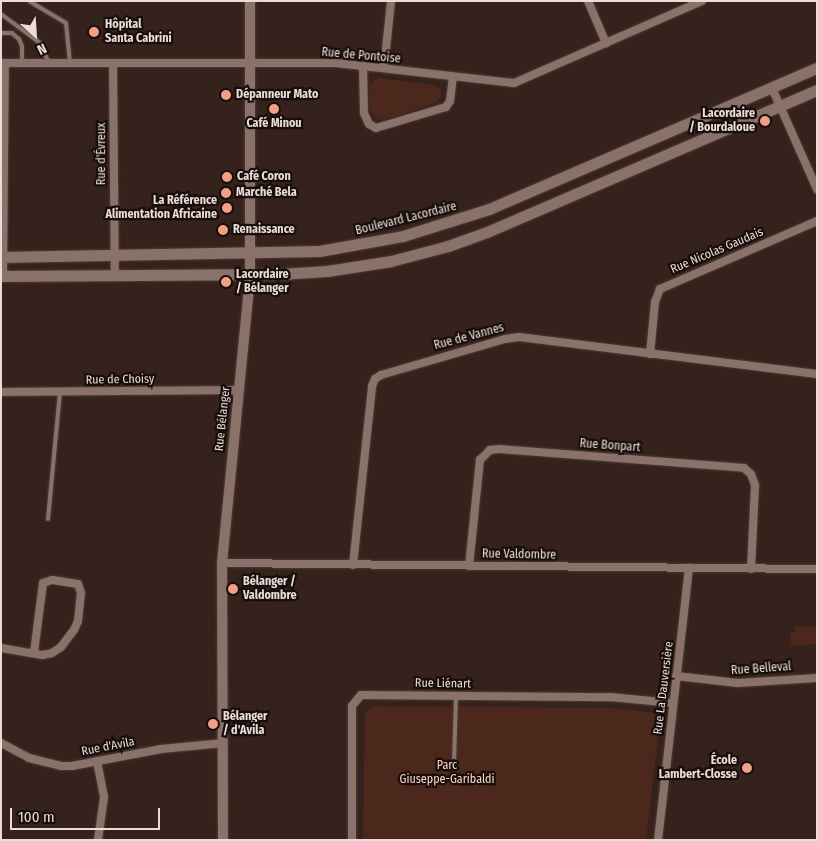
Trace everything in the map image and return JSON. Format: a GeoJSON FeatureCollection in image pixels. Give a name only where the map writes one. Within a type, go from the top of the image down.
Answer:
{"type":"FeatureCollection","features":[{"type":"Feature","properties":{"kind":"main road","name":"Boulevard Lacordaire"},"geometry":{"type":"LineString","coordinates":[[2,257],[250,253],[342,248],[403,236],[457,221],[817,68]]}},
{"type":"Feature","properties":{"kind":"main road"},"geometry":{"type":"LineString","coordinates":[[2,276],[306,273],[391,261],[448,246],[522,218],[817,90]]}},
{"type":"Feature","properties":{"kind":"street","name":"Rue Bélanger"},"geometry":{"type":"LineString","coordinates":[[223,840],[222,563],[250,275],[250,1]]}},
{"type":"Feature","properties":{"kind":"street"},"geometry":{"type":"LineString","coordinates":[[384,68],[391,1]]}},
{"type":"Feature","properties":{"kind":"street"},"geometry":{"type":"LineString","coordinates":[[588,1],[606,43]]}},
{"type":"Feature","properties":{"kind":"street","name":"Rue de Pontoise"},"geometry":{"type":"LineString","coordinates":[[3,63],[323,63],[514,83],[702,1]]}},
{"type":"Feature","properties":{"kind":"street"},"geometry":{"type":"LineString","coordinates":[[2,276],[3,63]]}},
{"type":"Feature","properties":{"kind":"street","name":"Rue d'Évreux"},"geometry":{"type":"LineString","coordinates":[[113,63],[115,276]]}},
{"type":"Feature","properties":{"kind":"street"},"geometry":{"type":"LineString","coordinates":[[364,66],[364,113],[369,124],[376,128],[446,107],[450,101],[453,77]]}},
{"type":"Feature","properties":{"kind":"street"},"geometry":{"type":"LineString","coordinates":[[772,88],[817,190]]}},
{"type":"Feature","properties":{"kind":"street","name":"Rue Nicolas Gaudais"},"geometry":{"type":"LineString","coordinates":[[650,354],[656,302],[660,290],[817,220]]}},
{"type":"Feature","properties":{"kind":"street","name":"Rue de Vannes"},"geometry":{"type":"LineString","coordinates":[[353,565],[372,386],[378,377],[420,362],[512,337],[817,374]]}},
{"type":"Feature","properties":{"kind":"street","name":"Rue de Choisy"},"geometry":{"type":"LineString","coordinates":[[1,392],[239,390]]}},
{"type":"Feature","properties":{"kind":"street","name":"Rue Bonpart"},"geometry":{"type":"LineString","coordinates":[[469,566],[480,460],[490,450],[499,449],[744,468],[751,474],[755,485],[751,569]]}},
{"type":"Feature","properties":{"kind":"street","name":"Rue Valdombre"},"geometry":{"type":"LineString","coordinates":[[222,563],[817,569]]}},
{"type":"Feature","properties":{"kind":"street","name":"Rue La Dauversière"},"geometry":{"type":"LineString","coordinates":[[658,840],[689,568]]}},
{"type":"Feature","properties":{"kind":"street"},"geometry":{"type":"LineString","coordinates":[[1,648],[34,652],[42,655],[52,653],[61,647],[72,635],[79,611],[81,590],[78,584],[52,580],[43,583],[34,652]]}},
{"type":"Feature","properties":{"kind":"street","name":"Rue Belleval"},"geometry":{"type":"LineString","coordinates":[[676,676],[738,683],[817,678]]}},
{"type":"Feature","properties":{"kind":"street","name":"Rue Liénart"},"geometry":{"type":"LineString","coordinates":[[352,840],[352,706],[354,702],[366,694],[610,697],[673,703]]}},
{"type":"Feature","properties":{"kind":"street","name":"Rue d'Avila"},"geometry":{"type":"LineString","coordinates":[[1,743],[30,758],[51,765],[72,766],[160,749],[224,743]]}},
{"type":"Feature","properties":{"kind":"street"},"geometry":{"type":"LineString","coordinates":[[97,761],[104,797],[98,840]]}},
{"type":"Feature","properties":{"kind":"lane"},"geometry":{"type":"LineString","coordinates":[[29,1],[66,23],[70,63]]}},
{"type":"Feature","properties":{"kind":"lane"},"geometry":{"type":"LineString","coordinates":[[1,14],[40,43],[50,63]]}},
{"type":"Feature","properties":{"kind":"lane"},"geometry":{"type":"LineString","coordinates":[[1,33],[12,33],[19,39],[22,46],[22,63]]}},
{"type":"Feature","properties":{"kind":"lane"},"geometry":{"type":"LineString","coordinates":[[48,519],[60,392]]}},
{"type":"Feature","properties":{"kind":"lane"},"geometry":{"type":"LineString","coordinates":[[454,763],[456,696]]}},
{"type":"Feature","properties":{"kind":"green space"},"geometry":{"type":"Polygon","coordinates":[[[378,78],[435,85],[441,90],[441,97],[435,103],[384,120],[376,119],[370,109],[370,84],[378,78]]]}},
{"type":"Feature","properties":{"kind":"green space"},"geometry":{"type":"Polygon","coordinates":[[[795,626],[816,627],[816,644],[791,646],[790,632],[795,632],[795,626]]]}},
{"type":"Feature","properties":{"kind":"green space","name":"Parc Giuseppe-Garibaldi"},"geometry":{"type":"Polygon","coordinates":[[[373,706],[609,708],[657,713],[660,718],[646,840],[363,840],[365,713],[373,706]]]}},
{"type":"Feature","properties":{"kind":"place","name":"Hôpital Santa Cabrini"},"geometry":{"type":"Point","coordinates":[94,32]}},
{"type":"Feature","properties":{"kind":"place","name":"Dépanneur Mato"},"geometry":{"type":"Point","coordinates":[226,95]}},
{"type":"Feature","properties":{"kind":"place","name":"Café Minou"},"geometry":{"type":"Point","coordinates":[274,109]}},
{"type":"Feature","properties":{"kind":"place","name":"Lacordaire / Bourdaloue"},"geometry":{"type":"Point","coordinates":[765,121]}},
{"type":"Feature","properties":{"kind":"place","name":"Café Coron"},"geometry":{"type":"Point","coordinates":[227,177]}},
{"type":"Feature","properties":{"kind":"place","name":"Marché Bela"},"geometry":{"type":"Point","coordinates":[226,193]}},
{"type":"Feature","properties":{"kind":"place","name":"La Référence Alimentation Africaine"},"geometry":{"type":"Point","coordinates":[227,208]}},
{"type":"Feature","properties":{"kind":"place","name":"Renaissance"},"geometry":{"type":"Point","coordinates":[223,230]}},
{"type":"Feature","properties":{"kind":"place","name":"Lacordaire / Bélanger"},"geometry":{"type":"Point","coordinates":[226,282]}},
{"type":"Feature","properties":{"kind":"place","name":"Bélanger / Valdombre"},"geometry":{"type":"Point","coordinates":[233,589]}},
{"type":"Feature","properties":{"kind":"place","name":"Bélanger / d'Avila"},"geometry":{"type":"Point","coordinates":[213,724]}},
{"type":"Feature","properties":{"kind":"place","name":"École Lambert-Closse"},"geometry":{"type":"Point","coordinates":[747,768]}}]}
